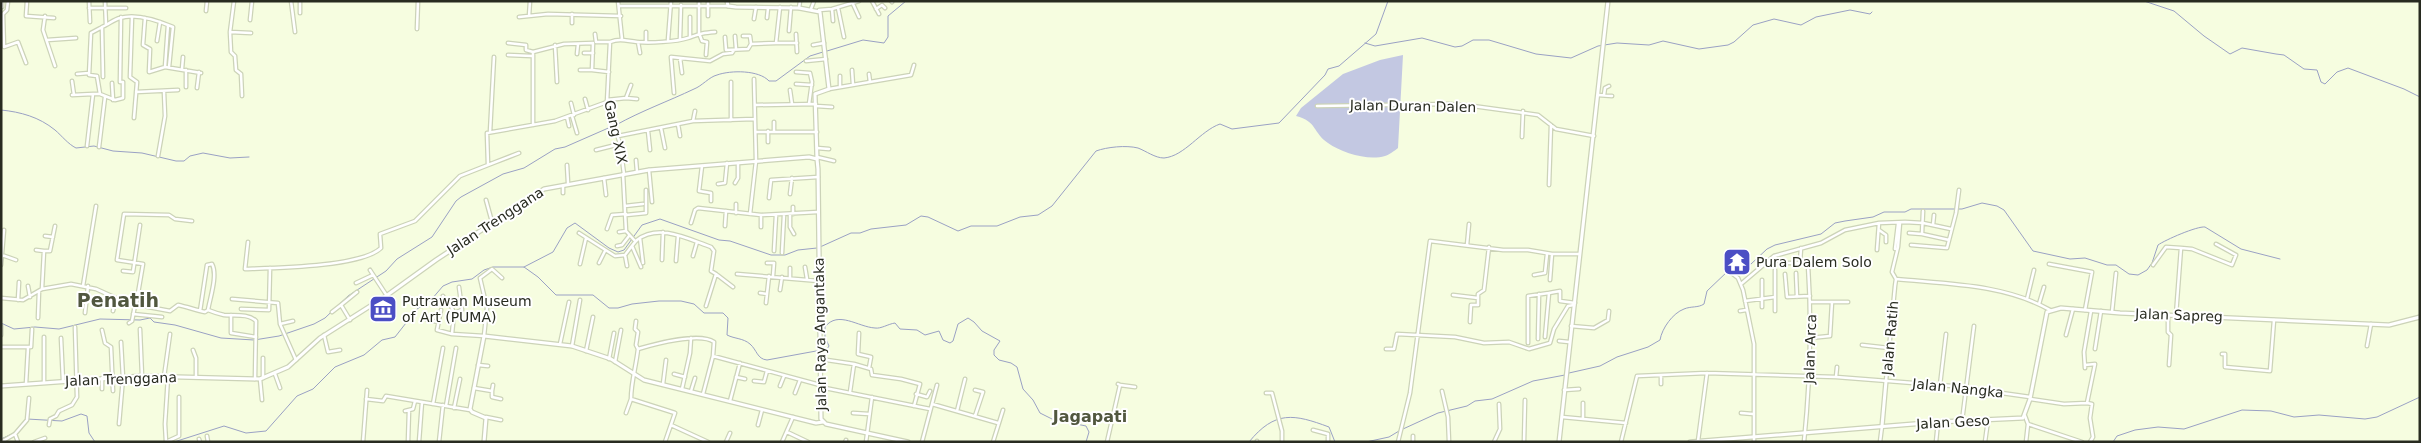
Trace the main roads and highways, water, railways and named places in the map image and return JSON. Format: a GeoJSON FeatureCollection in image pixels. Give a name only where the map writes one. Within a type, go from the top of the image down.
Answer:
{"type":"FeatureCollection","features":[{"type":"Feature","properties":{"kind":"main road"},"geometry":{"type":"LineString","coordinates":[[1559,442],[1608,1]]}},
{"type":"Feature","properties":{"kind":"main road","name":"Jalan Raya Angantaka"},"geometry":{"type":"LineString","coordinates":[[727,3],[768,8],[819,10],[829,89],[816,93],[821,357],[820,417],[823,422],[908,442]]}},
{"type":"Feature","properties":{"kind":"main road","name":"Jalan Trenggana"},"geometry":{"type":"LineString","coordinates":[[1,386],[142,376],[261,378],[275,374],[296,360],[324,335],[387,296],[545,188],[649,170],[702,164],[817,158]]}},
{"type":"Feature","properties":{"kind":"main road","name":"Jalan Sapreg"},"geometry":{"type":"LineString","coordinates":[[2024,417],[2030,398],[2045,317],[2050,310],[2072,309],[2371,324],[2400,324],[2420,317]]}},
{"type":"Feature","properties":{"kind":"main road"},"geometry":{"type":"LineString","coordinates":[[484,442],[486,417],[470,410],[484,336],[572,346],[609,359],[644,380],[793,418],[823,422]]}},
{"type":"Feature","properties":{"kind":"main road","name":"Jalan Ratih"},"geometry":{"type":"LineString","coordinates":[[1882,426],[1886,381]]}},
{"type":"Feature","properties":{"kind":"main road","name":"Jalan Geso"},"geometry":{"type":"LineString","coordinates":[[1690,442],[1882,426],[2024,417]]}},
{"type":"Feature","properties":{"kind":"waterway"},"geometry":{"type":"LineString","coordinates":[[827,51],[863,40],[884,43],[888,37],[888,16],[906,1]]}},
{"type":"Feature","properties":{"kind":"waterway"},"geometry":{"type":"LineString","coordinates":[[820,247],[851,233],[906,225],[921,216],[928,217],[958,231],[971,226],[997,226],[1020,217],[1038,215],[1052,206],[1096,151],[1106,148],[1133,147],[1164,158],[1179,153],[1213,127],[1220,124],[1232,129],[1279,123],[1325,75],[1328,69],[1339,66],[1376,34],[1388,1]]}},
{"type":"Feature","properties":{"kind":"waterway"},"geometry":{"type":"LineString","coordinates":[[2144,1],[2174,11],[2204,36],[2230,54],[2242,48],[2284,55],[2304,69],[2317,70],[2321,82],[2325,84],[2337,72],[2348,68],[2420,97]]}},
{"type":"Feature","properties":{"kind":"waterway"},"geometry":{"type":"LineString","coordinates":[[1365,43],[1375,46],[1422,38],[1455,47],[1462,46],[1473,40],[1489,40],[1536,54],[1571,58],[1598,46],[1617,43],[1649,45],[1663,41],[1699,49],[1728,45],[1753,25],[1774,19],[1801,25],[1816,17],[1850,10],[1870,14],[1872,12]]}},
{"type":"Feature","properties":{"kind":"waterway"},"geometry":{"type":"LineString","coordinates":[[616,125],[697,88],[717,75],[730,72],[744,72],[759,75],[769,81],[776,81],[810,56],[823,52]]}},
{"type":"Feature","properties":{"kind":"waterway"},"geometry":{"type":"LineString","coordinates":[[1,110],[36,118],[55,130],[76,148],[94,146],[113,151],[142,153],[176,161],[184,161],[190,156],[203,153],[230,158],[249,157]]}},
{"type":"Feature","properties":{"kind":"waterway"},"geometry":{"type":"LineString","coordinates":[[1,323],[14,329],[35,327],[59,329],[100,319],[140,320],[150,318],[154,322],[175,325],[221,338],[254,340],[279,336],[314,324],[325,318],[348,296],[386,271],[397,259],[432,237],[456,201],[461,197],[503,174],[524,168],[555,149],[565,147],[613,126]]}},
{"type":"Feature","properties":{"kind":"waterway"},"geometry":{"type":"LineString","coordinates":[[1732,271],[1751,264],[1767,249],[1775,245],[1821,234],[1835,223],[1873,217],[1884,212],[1905,212],[1911,209],[1962,209],[1982,203],[1997,206],[2004,210],[2033,251],[2070,259],[2085,258],[2107,265],[2116,265],[2129,274],[2138,275],[2147,270],[2152,263],[2158,245],[2201,227],[2205,227],[2241,249],[2280,259]]}},
{"type":"Feature","properties":{"kind":"waterway"},"geometry":{"type":"LineString","coordinates":[[524,267],[553,252],[567,228],[575,223],[609,248],[618,252],[624,250],[642,225],[660,219],[719,240],[730,241],[771,255],[785,255],[798,250],[817,248]]}},
{"type":"Feature","properties":{"kind":"waterway"},"geometry":{"type":"LineString","coordinates":[[174,442],[224,426],[246,433],[266,431],[297,396],[313,389],[335,367],[364,355],[382,340],[395,337],[417,309],[431,300],[443,286],[452,282],[472,279],[484,270],[493,267],[524,267],[538,277],[556,295],[593,295],[609,308],[659,301],[681,301],[694,304],[704,313],[723,313],[728,318],[727,335],[747,342],[759,356],[767,360],[827,349],[829,346],[825,337],[825,327],[830,322],[836,320],[875,328],[895,323],[900,329],[917,330],[925,335],[939,331],[943,340],[950,343],[953,341],[958,324],[968,318],[982,331],[1000,341],[994,350],[994,355],[999,360],[1011,363],[1017,367],[1023,389],[1033,400],[1040,413],[1052,419],[1086,426],[1089,432],[1086,442]]}},
{"type":"Feature","properties":{"kind":"waterway"},"geometry":{"type":"LineString","coordinates":[[1569,373],[1600,366],[1617,357],[1648,347],[1660,340],[1663,331],[1672,317],[1684,309],[1704,304],[1707,291],[1728,271]]}},
{"type":"Feature","properties":{"kind":"waterway"},"geometry":{"type":"LineString","coordinates":[[1403,429],[1438,413],[1467,406],[1475,401],[1492,399],[1533,381],[1565,375]]}},
{"type":"Feature","properties":{"kind":"waterway"},"geometry":{"type":"LineString","coordinates":[[2113,442],[2117,436],[2135,430],[2158,427],[2184,429],[2242,410],[2271,411],[2294,417],[2319,415],[2365,419],[2377,417],[2420,397]]}},
{"type":"Feature","properties":{"kind":"waterway"},"geometry":{"type":"LineString","coordinates":[[1,439],[12,434],[27,419],[62,421],[81,414],[87,416],[89,433],[95,442]]}},
{"type":"Feature","properties":{"kind":"waterway"},"geometry":{"type":"LineString","coordinates":[[1249,442],[1268,424],[1286,418],[1305,419],[1329,427],[1335,442]]}},
{"type":"Feature","properties":{"kind":"waterway"},"geometry":{"type":"LineString","coordinates":[[1366,442],[1389,437],[1399,431]]}},
{"type":"Feature","properties":{"kind":"place","name":"Pura Dalem Solo"},"geometry":{"type":"Point","coordinates":[1737,262]}},
{"type":"Feature","properties":{"kind":"place","name":"Putrawan Museum of Art (PUMA)"},"geometry":{"type":"Point","coordinates":[383,309]}},
{"type":"Feature","properties":{"kind":"district","name":"Penatih"},"geometry":{"type":"Point","coordinates":[118,300]}},
{"type":"Feature","properties":{"kind":"district","name":"Jagapati"},"geometry":{"type":"Point","coordinates":[1090,416]}}]}
